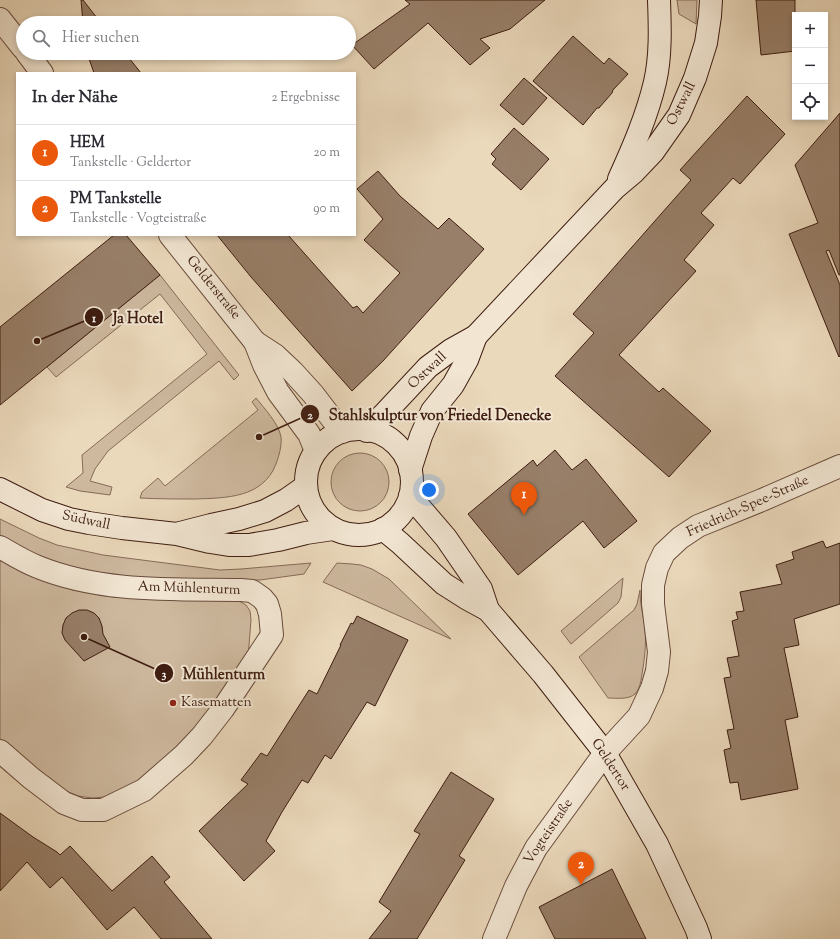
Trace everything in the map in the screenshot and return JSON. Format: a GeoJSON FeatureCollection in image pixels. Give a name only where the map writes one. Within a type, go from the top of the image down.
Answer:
{"type":"FeatureCollection","features":[{"type":"Feature","properties":{"kind":"street","name":"Ostwall"},"geometry":{"type":"LineString","coordinates":[[615,188],[632,152],[646,114],[655,81],[659,51],[659,0]]}},
{"type":"Feature","properties":{"kind":"street","name":"Ostwall"},"geometry":{"type":"LineString","coordinates":[[368,431],[428,367],[451,350],[476,336],[615,188],[634,172],[653,152],[679,116],[695,78],[706,43],[710,16],[710,0]]}},
{"type":"Feature","properties":{"kind":"street"},"geometry":{"type":"LineString","coordinates":[[0,19],[16,39]]}},
{"type":"Feature","properties":{"kind":"street"},"geometry":{"type":"LineString","coordinates":[[32,60],[41,72]]}},
{"type":"Feature","properties":{"kind":"street","name":"Gelderstraße"},"geometry":{"type":"LineString","coordinates":[[171,236],[255,342],[278,392],[309,434],[316,451]]}},
{"type":"Feature","properties":{"kind":"street","name":"Ostwall"},"geometry":{"type":"LineString","coordinates":[[410,470],[421,436],[432,411],[453,384],[467,360],[476,336]]}},
{"type":"Feature","properties":{"kind":"street","name":"Gelderstraße"},"geometry":{"type":"LineString","coordinates":[[255,342],[275,355],[293,372],[313,394],[342,432]]}},
{"type":"Feature","properties":{"kind":"street"},"geometry":{"type":"LineString","coordinates":[[359,430],[368,431],[379,432],[392,441],[403,454],[410,470],[410,496],[406,508],[397,519],[383,529],[367,535],[349,534],[333,529],[319,518],[310,503],[306,486],[308,469],[312,456],[326,440],[342,432],[359,430]]}},
{"type":"Feature","properties":{"kind":"street","name":"Friedrich-Spee-Straße"},"geometry":{"type":"LineString","coordinates":[[605,753],[639,716],[652,688],[657,671],[659,652],[653,604],[653,585],[657,568],[664,553],[680,538],[698,526],[840,466]]}},
{"type":"Feature","properties":{"kind":"street","name":"Südwall"},"geometry":{"type":"LineString","coordinates":[[177,534],[265,511],[286,500],[306,486]]}},
{"type":"Feature","properties":{"kind":"street","name":"Südwall"},"geometry":{"type":"LineString","coordinates":[[0,489],[42,510],[69,519],[122,528],[177,534],[229,545],[249,545],[333,529]]}},
{"type":"Feature","properties":{"kind":"street","name":"Geldertor"},"geometry":{"type":"LineString","coordinates":[[410,496],[446,538],[481,589],[488,610]]}},
{"type":"Feature","properties":{"kind":"street","name":"Geldertor"},"geometry":{"type":"LineString","coordinates":[[383,529],[444,584],[488,610],[543,674],[605,753],[657,844],[700,939]]}},
{"type":"Feature","properties":{"kind":"street","name":"Am Mühlenturm"},"geometry":{"type":"LineString","coordinates":[[0,547],[37,567],[71,578],[101,585],[157,589],[252,591],[262,598],[267,604],[270,614],[272,635],[223,709],[202,736],[184,755],[144,790],[103,810],[82,810],[64,803],[31,778],[0,751]]}},
{"type":"Feature","properties":{"kind":"street","name":"Vogteistraße"},"geometry":{"type":"LineString","coordinates":[[494,939],[516,886],[536,848],[605,753]]}},
{"type":"Feature","properties":{"kind":"shaded area"},"geometry":{"type":"Polygon","coordinates":[[[677,0],[697,0],[696,24],[679,14],[677,0]]]}},
{"type":"Feature","properties":{"kind":"shaded area"},"geometry":{"type":"Polygon","coordinates":[[[160,275],[239,375],[234,380],[219,361],[108,451],[95,469],[90,481],[112,487],[110,495],[80,491],[66,487],[83,473],[82,455],[207,354],[160,294],[56,377],[47,367],[160,275]]]}},
{"type":"Feature","properties":{"kind":"shaded area"},"geometry":{"type":"Polygon","coordinates":[[[256,398],[267,411],[280,432],[281,437],[280,450],[276,464],[270,475],[262,484],[253,490],[242,494],[219,498],[140,498],[142,492],[158,478],[165,486],[258,410],[252,402],[256,398]]]}},
{"type":"Feature","properties":{"kind":"shaded area"},"geometry":{"type":"Polygon","coordinates":[[[360,453],[371,455],[384,466],[387,471],[389,482],[387,493],[376,506],[371,509],[360,511],[349,509],[336,498],[333,493],[331,482],[333,471],[344,458],[349,455],[360,453]]]}},
{"type":"Feature","properties":{"kind":"shaded area"},"geometry":{"type":"Polygon","coordinates":[[[0,519],[57,545],[103,555],[220,570],[311,563],[304,574],[260,580],[136,579],[67,570],[0,537],[0,519]]]}},
{"type":"Feature","properties":{"kind":"shaded area"},"geometry":{"type":"Polygon","coordinates":[[[0,559],[34,577],[73,590],[113,597],[228,599],[241,602],[246,605],[250,611],[251,620],[248,658],[199,729],[132,787],[105,797],[92,798],[78,796],[59,788],[9,750],[0,740],[0,559]]]}},
{"type":"Feature","properties":{"kind":"shaded area"},"geometry":{"type":"Polygon","coordinates":[[[337,563],[361,565],[372,569],[389,579],[451,639],[323,582],[337,563]]]}},
{"type":"Feature","properties":{"kind":"shaded area"},"geometry":{"type":"Polygon","coordinates":[[[623,578],[621,597],[618,603],[571,644],[561,631],[623,578]]]}},
{"type":"Feature","properties":{"kind":"shaded area"},"geometry":{"type":"Polygon","coordinates":[[[640,590],[645,628],[645,641],[644,661],[640,684],[637,692],[632,696],[608,698],[579,657],[634,610],[640,590]]]}},
{"type":"Feature","properties":{"kind":"building"},"geometry":{"type":"Polygon","coordinates":[[[81,0],[83,0],[96,16],[82,16],[81,0]]]}},
{"type":"Feature","properties":{"kind":"building"},"geometry":{"type":"Polygon","coordinates":[[[405,0],[545,0],[510,29],[480,39],[490,48],[470,65],[428,23],[374,69],[356,49],[356,42],[410,4],[405,0]]]}},
{"type":"Feature","properties":{"kind":"building"},"geometry":{"type":"Polygon","coordinates":[[[756,0],[795,0],[795,12],[792,12],[792,51],[761,55],[756,0]]]}},
{"type":"Feature","properties":{"kind":"building"},"geometry":{"type":"Polygon","coordinates":[[[573,36],[604,64],[609,58],[628,74],[583,125],[533,81],[573,36]]]}},
{"type":"Feature","properties":{"kind":"building"},"geometry":{"type":"Polygon","coordinates":[[[89,60],[131,60],[140,72],[94,72],[89,60]]]}},
{"type":"Feature","properties":{"kind":"building"},"geometry":{"type":"Polygon","coordinates":[[[524,78],[547,98],[523,125],[500,105],[524,78]]]}},
{"type":"Feature","properties":{"kind":"building"},"geometry":{"type":"Polygon","coordinates":[[[747,96],[785,134],[740,184],[733,178],[701,213],[714,225],[684,260],[696,271],[619,355],[659,392],[663,388],[711,431],[669,477],[555,376],[594,333],[573,314],[691,180],[680,170],[747,96]]]}},
{"type":"Feature","properties":{"kind":"building"},"geometry":{"type":"Polygon","coordinates":[[[840,113],[840,275],[829,250],[826,251],[840,285],[839,357],[789,234],[818,223],[795,165],[840,113]]]}},
{"type":"Feature","properties":{"kind":"building"},"geometry":{"type":"Polygon","coordinates":[[[514,128],[549,159],[521,190],[492,164],[496,159],[491,154],[514,128]]]}},
{"type":"Feature","properties":{"kind":"building"},"geometry":{"type":"Polygon","coordinates":[[[378,171],[400,196],[438,229],[449,218],[484,249],[383,361],[352,391],[251,277],[218,236],[289,236],[353,308],[357,306],[363,313],[400,273],[364,240],[383,219],[357,189],[378,171]]]}},
{"type":"Feature","properties":{"kind":"building"},"geometry":{"type":"Polygon","coordinates":[[[113,236],[127,236],[160,275],[0,405],[0,327],[113,236]]]}},
{"type":"Feature","properties":{"kind":"building"},"geometry":{"type":"Polygon","coordinates":[[[555,450],[572,470],[586,459],[637,521],[604,548],[583,521],[518,575],[468,514],[533,460],[537,466],[555,450]]]}},
{"type":"Feature","properties":{"kind":"building"},"geometry":{"type":"Polygon","coordinates":[[[823,541],[826,548],[840,543],[840,604],[794,619],[799,645],[784,648],[798,717],[785,720],[798,789],[741,800],[738,782],[730,783],[724,750],[731,748],[727,730],[734,729],[724,678],[731,677],[727,658],[739,656],[732,621],[738,619],[736,612],[744,611],[740,592],[782,584],[776,565],[794,559],[792,552],[823,541]]]}},
{"type":"Feature","properties":{"kind":"building"},"geometry":{"type":"Polygon","coordinates":[[[79,610],[87,610],[94,613],[99,618],[103,634],[110,647],[84,661],[65,640],[62,633],[66,618],[79,610]]]}},
{"type":"Feature","properties":{"kind":"building"},"geometry":{"type":"Polygon","coordinates":[[[357,616],[408,640],[375,706],[367,702],[331,759],[325,755],[308,783],[302,780],[266,841],[275,851],[244,881],[199,831],[248,784],[241,780],[261,753],[267,756],[309,690],[317,694],[351,623],[353,624],[357,616]]]}},
{"type":"Feature","properties":{"kind":"building"},"geometry":{"type":"Polygon","coordinates":[[[451,772],[494,799],[459,856],[465,860],[417,939],[369,939],[391,911],[379,902],[420,834],[414,831],[451,772]]]}},
{"type":"Feature","properties":{"kind":"building"},"geometry":{"type":"Polygon","coordinates":[[[0,813],[60,855],[70,846],[112,891],[152,856],[170,877],[164,882],[212,939],[161,939],[134,907],[107,930],[62,877],[50,888],[27,862],[0,891],[0,813]]]}},
{"type":"Feature","properties":{"kind":"building"},"geometry":{"type":"Polygon","coordinates":[[[612,869],[646,939],[555,939],[539,907],[612,869]]]}},
{"type":"Feature","properties":{"kind":"place","name":"Ja Hotel"},"geometry":{"type":"Point","coordinates":[37,341]}},
{"type":"Feature","properties":{"kind":"place","name":"Stahlskulptur von Friedel Denecke"},"geometry":{"type":"Point","coordinates":[259,437]}},
{"type":"Feature","properties":{"kind":"place","name":"HEM"},"geometry":{"type":"Point","coordinates":[524,515]}},
{"type":"Feature","properties":{"kind":"place","name":"Mühlenturm"},"geometry":{"type":"Point","coordinates":[84,637]}},
{"type":"Feature","properties":{"kind":"place","name":"Kasematten"},"geometry":{"type":"Point","coordinates":[173,703]}},
{"type":"Feature","properties":{"kind":"place","name":"PM Tankstelle"},"geometry":{"type":"Point","coordinates":[581,885]}}]}
